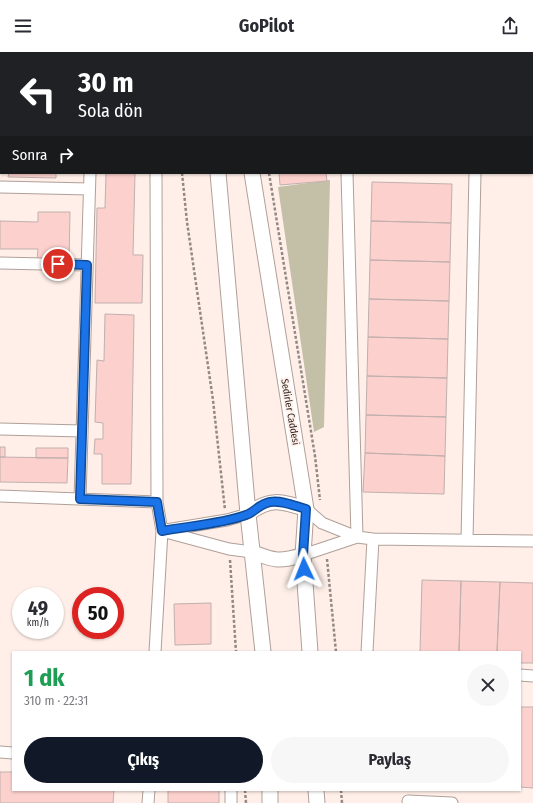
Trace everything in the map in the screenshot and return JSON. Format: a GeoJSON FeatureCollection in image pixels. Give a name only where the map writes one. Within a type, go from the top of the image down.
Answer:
{"type":"FeatureCollection","features":[{"type":"Feature","properties":{"kind":"main road"},"geometry":{"type":"LineString","coordinates":[[218,174],[248,514],[263,651]]}},
{"type":"Feature","properties":{"kind":"main road","name":"Sedirler Caddesi"},"geometry":{"type":"LineString","coordinates":[[252,174],[306,509],[303,555],[310,651]]}},
{"type":"Feature","properties":{"kind":"main road"},"geometry":{"type":"LineString","coordinates":[[270,791],[270,803]]}},
{"type":"Feature","properties":{"kind":"main road"},"geometry":{"type":"LineString","coordinates":[[316,791],[317,803]]}},
{"type":"Feature","properties":{"kind":"street"},"geometry":{"type":"LineString","coordinates":[[80,499],[90,174]]}},
{"type":"Feature","properties":{"kind":"street"},"geometry":{"type":"LineString","coordinates":[[155,651],[162,531],[157,502],[156,174]]}},
{"type":"Feature","properties":{"kind":"street"},"geometry":{"type":"LineString","coordinates":[[347,174],[357,537]]}},
{"type":"Feature","properties":{"kind":"street"},"geometry":{"type":"LineString","coordinates":[[467,540],[475,174]]}},
{"type":"Feature","properties":{"kind":"street"},"geometry":{"type":"LineString","coordinates":[[0,187],[89,189]]}},
{"type":"Feature","properties":{"kind":"street"},"geometry":{"type":"LineString","coordinates":[[0,263],[87,265]]}},
{"type":"Feature","properties":{"kind":"street"},"geometry":{"type":"LineString","coordinates":[[0,429],[82,430]]}},
{"type":"Feature","properties":{"kind":"street"},"geometry":{"type":"LineString","coordinates":[[0,496],[157,502]]}},
{"type":"Feature","properties":{"kind":"street"},"geometry":{"type":"LineString","coordinates":[[162,531],[227,520],[248,514],[258,506],[272,502],[290,504],[306,509],[322,523],[357,537],[373,539],[533,541]]}},
{"type":"Feature","properties":{"kind":"street"},"geometry":{"type":"LineString","coordinates":[[162,531],[229,549],[252,552],[269,559],[284,560],[357,537]]}},
{"type":"Feature","properties":{"kind":"street"},"geometry":{"type":"LineString","coordinates":[[367,651],[373,539]]}},
{"type":"Feature","properties":{"kind":"street"},"geometry":{"type":"LineString","coordinates":[[521,675],[533,676]]}},
{"type":"Feature","properties":{"kind":"street"},"geometry":{"type":"LineString","coordinates":[[0,752],[12,753]]}},
{"type":"Feature","properties":{"kind":"street"},"geometry":{"type":"LineString","coordinates":[[148,803],[149,791]]}},
{"type":"Feature","properties":{"kind":"street"},"geometry":{"type":"LineString","coordinates":[[231,803],[232,791]]}},
{"type":"Feature","properties":{"kind":"street"},"geometry":{"type":"LineString","coordinates":[[408,798],[452,803]]}},
{"type":"Feature","properties":{"kind":"path"},"geometry":{"type":"LineString","coordinates":[[182,174],[187,222],[213,400],[227,520]]}},
{"type":"Feature","properties":{"kind":"path"},"geometry":{"type":"LineString","coordinates":[[229,549],[236,651]]}},
{"type":"Feature","properties":{"kind":"path"},"geometry":{"type":"LineString","coordinates":[[245,791],[246,803]]}},
{"type":"Feature","properties":{"kind":"path"},"geometry":{"type":"LineString","coordinates":[[341,791],[342,803]]}},
{"type":"Feature","properties":{"kind":"shaded area"},"geometry":{"type":"Polygon","coordinates":[[[330,180],[324,427],[314,432],[278,187],[330,180]]]}},
{"type":"Feature","properties":{"kind":"building"},"geometry":{"type":"Polygon","coordinates":[[[9,174],[56,174],[56,178],[8,177],[9,174]]]}},
{"type":"Feature","properties":{"kind":"building"},"geometry":{"type":"Polygon","coordinates":[[[106,174],[135,174],[133,255],[143,255],[142,303],[95,303],[97,208],[105,208],[106,174]]]}},
{"type":"Feature","properties":{"kind":"building"},"geometry":{"type":"Polygon","coordinates":[[[279,174],[326,174],[327,181],[280,185],[279,174]]]}},
{"type":"Feature","properties":{"kind":"building"},"geometry":{"type":"Polygon","coordinates":[[[372,182],[452,184],[451,223],[371,221],[372,182]]]}},
{"type":"Feature","properties":{"kind":"building"},"geometry":{"type":"Polygon","coordinates":[[[38,212],[70,212],[69,261],[37,260],[38,249],[0,249],[0,221],[38,222],[38,212]]]}},
{"type":"Feature","properties":{"kind":"building"},"geometry":{"type":"Polygon","coordinates":[[[371,221],[451,223],[450,262],[370,260],[371,221]]]}},
{"type":"Feature","properties":{"kind":"building"},"geometry":{"type":"Polygon","coordinates":[[[370,260],[450,262],[449,301],[369,299],[370,260]]]}},
{"type":"Feature","properties":{"kind":"building"},"geometry":{"type":"Polygon","coordinates":[[[369,299],[449,301],[448,339],[368,337],[369,299]]]}},
{"type":"Feature","properties":{"kind":"building"},"geometry":{"type":"Polygon","coordinates":[[[105,314],[134,315],[131,484],[102,484],[102,454],[94,454],[95,439],[103,439],[103,423],[95,422],[97,360],[104,361],[105,314]]]}},
{"type":"Feature","properties":{"kind":"building"},"geometry":{"type":"Polygon","coordinates":[[[368,337],[448,339],[447,378],[367,376],[368,337]]]}},
{"type":"Feature","properties":{"kind":"building"},"geometry":{"type":"Polygon","coordinates":[[[367,376],[447,378],[446,417],[366,415],[367,376]]]}},
{"type":"Feature","properties":{"kind":"building"},"geometry":{"type":"Polygon","coordinates":[[[366,415],[446,417],[445,456],[365,453],[366,415]]]}},
{"type":"Feature","properties":{"kind":"building"},"geometry":{"type":"Polygon","coordinates":[[[0,447],[5,447],[5,457],[0,457],[0,447]]]}},
{"type":"Feature","properties":{"kind":"building"},"geometry":{"type":"Polygon","coordinates":[[[36,448],[68,448],[68,458],[36,458],[36,448]]]}},
{"type":"Feature","properties":{"kind":"building"},"geometry":{"type":"Polygon","coordinates":[[[365,453],[445,456],[444,494],[363,492],[365,453]]]}},
{"type":"Feature","properties":{"kind":"building"},"geometry":{"type":"Polygon","coordinates":[[[0,457],[68,458],[67,483],[0,482],[0,457]]]}},
{"type":"Feature","properties":{"kind":"building"},"geometry":{"type":"Polygon","coordinates":[[[422,580],[461,581],[459,651],[420,651],[422,580]]]}},
{"type":"Feature","properties":{"kind":"building"},"geometry":{"type":"Polygon","coordinates":[[[461,581],[500,582],[497,651],[459,651],[461,581]]]}},
{"type":"Feature","properties":{"kind":"building"},"geometry":{"type":"Polygon","coordinates":[[[500,582],[533,583],[533,663],[521,663],[521,651],[497,651],[500,582]]]}},
{"type":"Feature","properties":{"kind":"building"},"geometry":{"type":"Polygon","coordinates":[[[211,603],[211,644],[175,645],[174,604],[211,603]]]}},
{"type":"Feature","properties":{"kind":"building"},"geometry":{"type":"Polygon","coordinates":[[[521,707],[533,707],[533,788],[521,787],[521,707]]]}},
{"type":"Feature","properties":{"kind":"building"},"geometry":{"type":"Polygon","coordinates":[[[0,772],[12,772],[12,791],[114,791],[113,803],[0,803],[0,772]]]}},
{"type":"Feature","properties":{"kind":"building"},"geometry":{"type":"Polygon","coordinates":[[[168,791],[219,791],[219,803],[168,803],[168,791]]]}},
{"type":"Feature","properties":{"kind":"route"},"geometry":{"type":"LineString","coordinates":[[58,264],[87,265],[80,499],[157,502],[162,531],[227,520],[248,514],[258,506],[272,502],[290,504],[306,509],[303,555],[304,569]]}}]}
